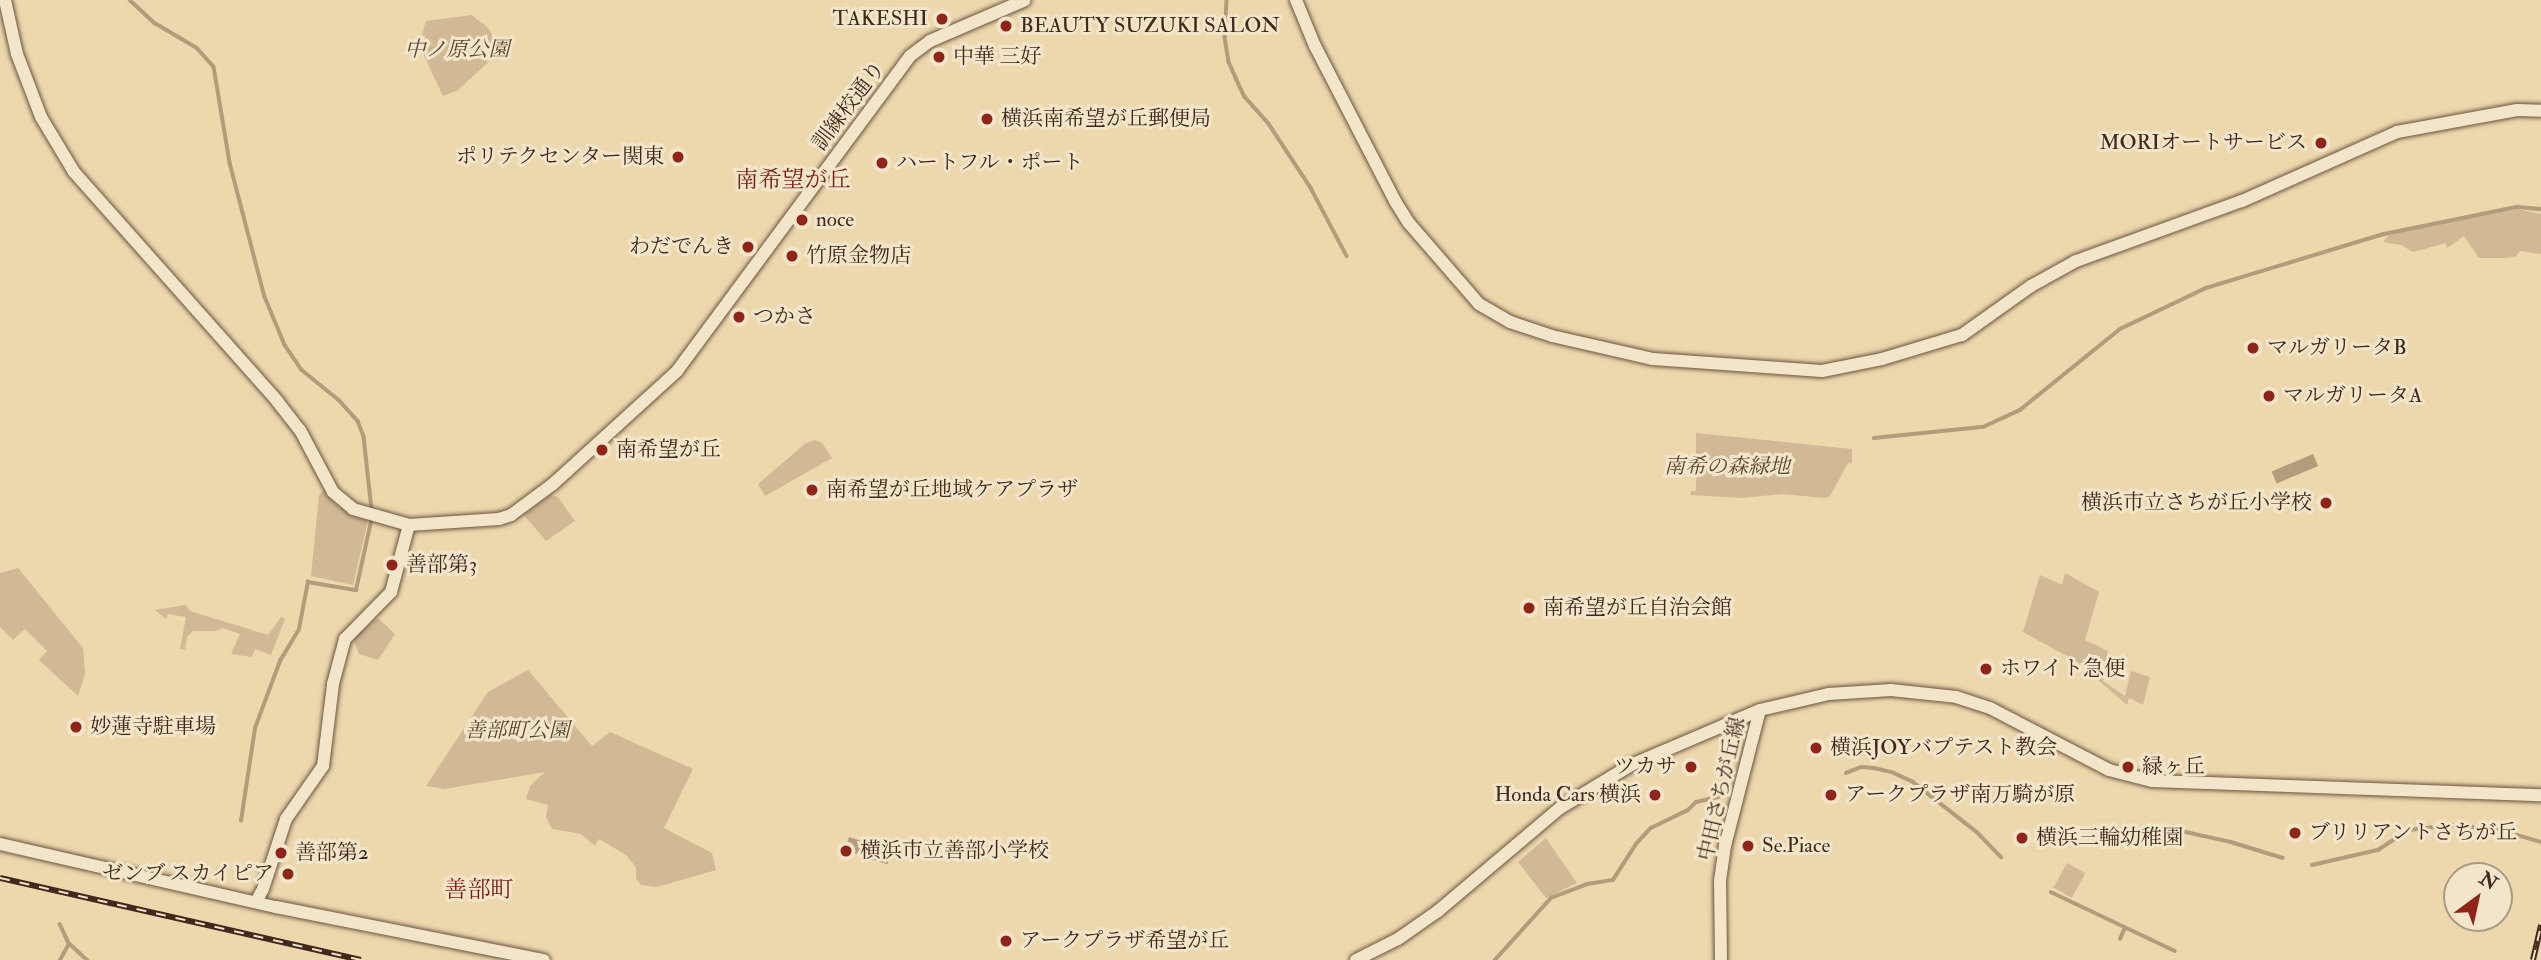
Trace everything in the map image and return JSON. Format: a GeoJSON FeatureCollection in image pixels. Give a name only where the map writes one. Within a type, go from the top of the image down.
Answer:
{"type":"FeatureCollection","features":[{"type":"Feature","properties":{"kind":"street","name":"訓練校通り"},"geometry":{"type":"LineString","coordinates":[[5,0],[17,54],[41,117],[74,172],[277,401],[300,430],[333,492],[353,509],[409,525],[491,521],[511,515],[553,484],[666,383],[911,56],[930,41],[1025,0]]}},
{"type":"Feature","properties":{"kind":"street"},"geometry":{"type":"LineString","coordinates":[[1296,0],[1315,46],[1395,201],[1425,242],[1479,304],[1510,322],[1552,336],[1653,359],[1822,371],[1882,359],[1962,335],[2031,286],[2076,261],[2237,203],[2397,132],[2503,112],[2541,111]]}},
{"type":"Feature","properties":{"kind":"street"},"geometry":{"type":"LineString","coordinates":[[256,902],[263,889],[286,819],[323,766],[333,684],[345,639],[391,592],[409,525]]}},
{"type":"Feature","properties":{"kind":"street"},"geometry":{"type":"LineString","coordinates":[[1356,960],[1398,939],[1438,911],[1526,833],[1594,787],[1683,741],[1760,710],[1829,694],[1861,690],[1921,692],[1956,697],[1990,708],[2096,765],[2152,781],[2541,795]]}},
{"type":"Feature","properties":{"kind":"street","name":"中田さちが丘線"},"geometry":{"type":"LineString","coordinates":[[1721,960],[1720,881],[1725,846],[1760,710]]}},
{"type":"Feature","properties":{"kind":"street"},"geometry":{"type":"LineString","coordinates":[[0,844],[65,862],[544,960]]}},
{"type":"Feature","properties":{"kind":"green space","name":"中ノ原公園"},"geometry":{"type":"Polygon","coordinates":[[[472,15],[489,29],[496,43],[493,58],[458,90],[443,96],[419,45],[426,21],[472,15]]]}},
{"type":"Feature","properties":{"kind":"green space"},"geometry":{"type":"Polygon","coordinates":[[[2517,209],[2541,214],[2541,254],[2520,251],[2516,256],[2508,258],[2479,258],[2464,236],[2447,248],[2446,243],[2413,252],[2401,245],[2383,242],[2391,233],[2517,209]]]}},
{"type":"Feature","properties":{"kind":"green space","name":"南希の森緑地"},"geometry":{"type":"Polygon","coordinates":[[[1696,433],[1852,449],[1852,464],[1848,463],[1830,496],[1825,498],[1782,494],[1741,498],[1691,495],[1691,491],[1696,491],[1696,433]]]}},
{"type":"Feature","properties":{"kind":"green space"},"geometry":{"type":"Polygon","coordinates":[[[815,440],[822,443],[832,458],[765,496],[758,484],[806,443],[815,440]]]}},
{"type":"Feature","properties":{"kind":"green space"},"geometry":{"type":"Polygon","coordinates":[[[325,489],[333,502],[348,514],[368,521],[353,585],[311,576],[319,495],[325,489]]]}},
{"type":"Feature","properties":{"kind":"green space"},"geometry":{"type":"Polygon","coordinates":[[[550,495],[558,497],[575,521],[546,541],[524,515],[550,495]]]}},
{"type":"Feature","properties":{"kind":"green space"},"geometry":{"type":"Polygon","coordinates":[[[18,568],[83,648],[85,674],[78,696],[39,660],[47,651],[25,629],[13,640],[0,627],[0,573],[18,568]]]}},
{"type":"Feature","properties":{"kind":"green space"},"geometry":{"type":"Polygon","coordinates":[[[2065,573],[2099,592],[2085,640],[2108,651],[2103,681],[2125,696],[2131,671],[2150,677],[2143,705],[2129,698],[2127,705],[2076,661],[2023,632],[2040,575],[2062,585],[2065,573]]]}},
{"type":"Feature","properties":{"kind":"green space"},"geometry":{"type":"Polygon","coordinates":[[[186,605],[190,611],[268,635],[281,617],[285,619],[271,655],[255,649],[252,657],[231,654],[240,634],[223,628],[216,631],[193,631],[187,637],[185,650],[180,649],[186,617],[168,614],[166,619],[155,610],[186,605]]]}},
{"type":"Feature","properties":{"kind":"green space"},"geometry":{"type":"Polygon","coordinates":[[[378,618],[395,634],[378,660],[359,654],[353,638],[378,618]]]}},
{"type":"Feature","properties":{"kind":"green space","name":"善部町公園"},"geometry":{"type":"Polygon","coordinates":[[[528,670],[592,746],[610,732],[693,769],[664,828],[712,853],[716,870],[657,887],[641,885],[636,878],[636,867],[626,855],[599,839],[595,846],[581,834],[552,829],[546,817],[548,805],[526,799],[530,786],[545,772],[445,789],[426,786],[488,692],[528,670]]]}},
{"type":"Feature","properties":{"kind":"green space"},"geometry":{"type":"Polygon","coordinates":[[[1546,838],[1577,883],[1546,898],[1518,862],[1546,838]]]}},
{"type":"Feature","properties":{"kind":"green space"},"geometry":{"type":"Polygon","coordinates":[[[2067,863],[2085,873],[2072,898],[2053,887],[2067,863]]]}},
{"type":"Feature","properties":{"kind":"shaded area"},"geometry":{"type":"Polygon","coordinates":[[[2313,454],[2318,466],[2277,484],[2272,472],[2313,454]]]}},
{"type":"Feature","properties":{"kind":"shaded area"},"geometry":{"type":"Polygon","coordinates":[[[849,837],[892,851],[887,864],[845,850],[849,837]]]}},
{"type":"Feature","properties":{"kind":"waterway"},"geometry":{"type":"LineString","coordinates":[[130,0],[155,23],[197,48],[214,67],[230,163],[265,297],[285,345],[302,370],[339,400],[358,421],[364,437],[372,509]]}},
{"type":"Feature","properties":{"kind":"waterway"},"geometry":{"type":"LineString","coordinates":[[1227,0],[1225,37],[1229,62],[1236,78],[1245,97],[1269,124],[1311,188],[1347,256]]}},
{"type":"Feature","properties":{"kind":"waterway"},"geometry":{"type":"LineString","coordinates":[[1874,438],[1983,427],[2020,410],[2120,329],[2206,288],[2384,234],[2517,207],[2541,209]]}},
{"type":"Feature","properties":{"kind":"waterway"},"geometry":{"type":"LineString","coordinates":[[241,821],[255,728],[280,661],[299,629],[308,582],[356,590],[372,517]]}},
{"type":"Feature","properties":{"kind":"waterway"},"geometry":{"type":"LineString","coordinates":[[1846,773],[1862,767],[1874,768],[1892,772],[1913,782],[1977,832],[2001,857]]}},
{"type":"Feature","properties":{"kind":"waterway"},"geometry":{"type":"LineString","coordinates":[[1495,960],[1551,898],[1587,884],[1613,880],[1636,844],[1651,828],[1688,810],[1696,802],[1718,797]]}},
{"type":"Feature","properties":{"kind":"waterway"},"geometry":{"type":"LineString","coordinates":[[2312,865],[2378,850],[2409,830],[2450,825],[2497,829],[2541,842]]}},
{"type":"Feature","properties":{"kind":"waterway"},"geometry":{"type":"LineString","coordinates":[[2163,827],[2231,842],[2283,858]]}},
{"type":"Feature","properties":{"kind":"waterway"},"geometry":{"type":"LineString","coordinates":[[2051,892],[2175,951]]}},
{"type":"Feature","properties":{"kind":"waterway"},"geometry":{"type":"LineString","coordinates":[[60,924],[69,943],[87,960]]}},
{"type":"Feature","properties":{"kind":"waterway"},"geometry":{"type":"LineString","coordinates":[[2120,939],[2125,928]]}},
{"type":"Feature","properties":{"kind":"waterway"},"geometry":{"type":"LineString","coordinates":[[60,960],[69,944]]}},
{"type":"Feature","properties":{"kind":"railway"},"geometry":{"type":"LineString","coordinates":[[0,878],[361,960]]}},
{"type":"Feature","properties":{"kind":"railway"},"geometry":{"type":"LineString","coordinates":[[2533,960],[2541,925]]}},
{"type":"Feature","properties":{"kind":"place","name":"TAKESHI"},"geometry":{"type":"Point","coordinates":[942,19]}},
{"type":"Feature","properties":{"kind":"place","name":"BEAUTY SUZUKI SALON"},"geometry":{"type":"Point","coordinates":[1006,26]}},
{"type":"Feature","properties":{"kind":"place","name":"中華 三好"},"geometry":{"type":"Point","coordinates":[939,57]}},
{"type":"Feature","properties":{"kind":"place","name":"横浜南希望が丘郵便局"},"geometry":{"type":"Point","coordinates":[987,119]}},
{"type":"Feature","properties":{"kind":"place","name":"MORIオートサービス"},"geometry":{"type":"Point","coordinates":[2321,143]}},
{"type":"Feature","properties":{"kind":"place","name":"ポリテクセンター関東"},"geometry":{"type":"Point","coordinates":[678,157]}},
{"type":"Feature","properties":{"kind":"place","name":"ハートフル・ポート"},"geometry":{"type":"Point","coordinates":[882,163]}},
{"type":"Feature","properties":{"kind":"place","name":"noce"},"geometry":{"type":"Point","coordinates":[802,220]}},
{"type":"Feature","properties":{"kind":"place","name":"わだでんき"},"geometry":{"type":"Point","coordinates":[748,247]}},
{"type":"Feature","properties":{"kind":"place","name":"竹原金物店"},"geometry":{"type":"Point","coordinates":[792,256]}},
{"type":"Feature","properties":{"kind":"place","name":"つかさ"},"geometry":{"type":"Point","coordinates":[739,317]}},
{"type":"Feature","properties":{"kind":"place","name":"マルガリータB"},"geometry":{"type":"Point","coordinates":[2253,348]}},
{"type":"Feature","properties":{"kind":"place","name":"マルガリータA"},"geometry":{"type":"Point","coordinates":[2269,396]}},
{"type":"Feature","properties":{"kind":"place","name":"南希望が丘"},"geometry":{"type":"Point","coordinates":[602,450]}},
{"type":"Feature","properties":{"kind":"place","name":"南希望が丘地域ケアプラザ"},"geometry":{"type":"Point","coordinates":[812,490]}},
{"type":"Feature","properties":{"kind":"place","name":"横浜市立さちが丘小学校"},"geometry":{"type":"Point","coordinates":[2326,503]}},
{"type":"Feature","properties":{"kind":"place","name":"善部第3"},"geometry":{"type":"Point","coordinates":[392,565]}},
{"type":"Feature","properties":{"kind":"place","name":"南希望が丘自治会館"},"geometry":{"type":"Point","coordinates":[1529,608]}},
{"type":"Feature","properties":{"kind":"place","name":"ホワイト急便"},"geometry":{"type":"Point","coordinates":[1986,669]}},
{"type":"Feature","properties":{"kind":"place","name":"妙蓮寺駐車場"},"geometry":{"type":"Point","coordinates":[76,727]}},
{"type":"Feature","properties":{"kind":"place","name":"横浜JOYバプテスト教会"},"geometry":{"type":"Point","coordinates":[1816,748]}},
{"type":"Feature","properties":{"kind":"place","name":"ツカサ"},"geometry":{"type":"Point","coordinates":[1691,767]}},
{"type":"Feature","properties":{"kind":"place","name":"緑ヶ丘"},"geometry":{"type":"Point","coordinates":[2128,767]}},
{"type":"Feature","properties":{"kind":"place","name":"Honda Cars 横浜"},"geometry":{"type":"Point","coordinates":[1655,795]}},
{"type":"Feature","properties":{"kind":"place","name":"アークプラザ南万騎が原"},"geometry":{"type":"Point","coordinates":[1831,795]}},
{"type":"Feature","properties":{"kind":"place","name":"ブリリアントさちが丘"},"geometry":{"type":"Point","coordinates":[2295,833]}},
{"type":"Feature","properties":{"kind":"place","name":"横浜三輪幼稚園"},"geometry":{"type":"Point","coordinates":[2022,838]}},
{"type":"Feature","properties":{"kind":"place","name":"Se.Piace"},"geometry":{"type":"Point","coordinates":[1748,846]}},
{"type":"Feature","properties":{"kind":"place","name":"横浜市立善部小学校"},"geometry":{"type":"Point","coordinates":[846,851]}},
{"type":"Feature","properties":{"kind":"place","name":"善部第2"},"geometry":{"type":"Point","coordinates":[281,853]}},
{"type":"Feature","properties":{"kind":"place","name":"ゼンブ スカイピア"},"geometry":{"type":"Point","coordinates":[288,874]}},
{"type":"Feature","properties":{"kind":"place","name":"アークプラザ希望が丘"},"geometry":{"type":"Point","coordinates":[1006,941]}},
{"type":"Feature","properties":{"kind":"district","name":"南希望が丘"},"geometry":{"type":"Point","coordinates":[793,180]}},
{"type":"Feature","properties":{"kind":"district","name":"善部町"},"geometry":{"type":"Point","coordinates":[479,890]}}]}
